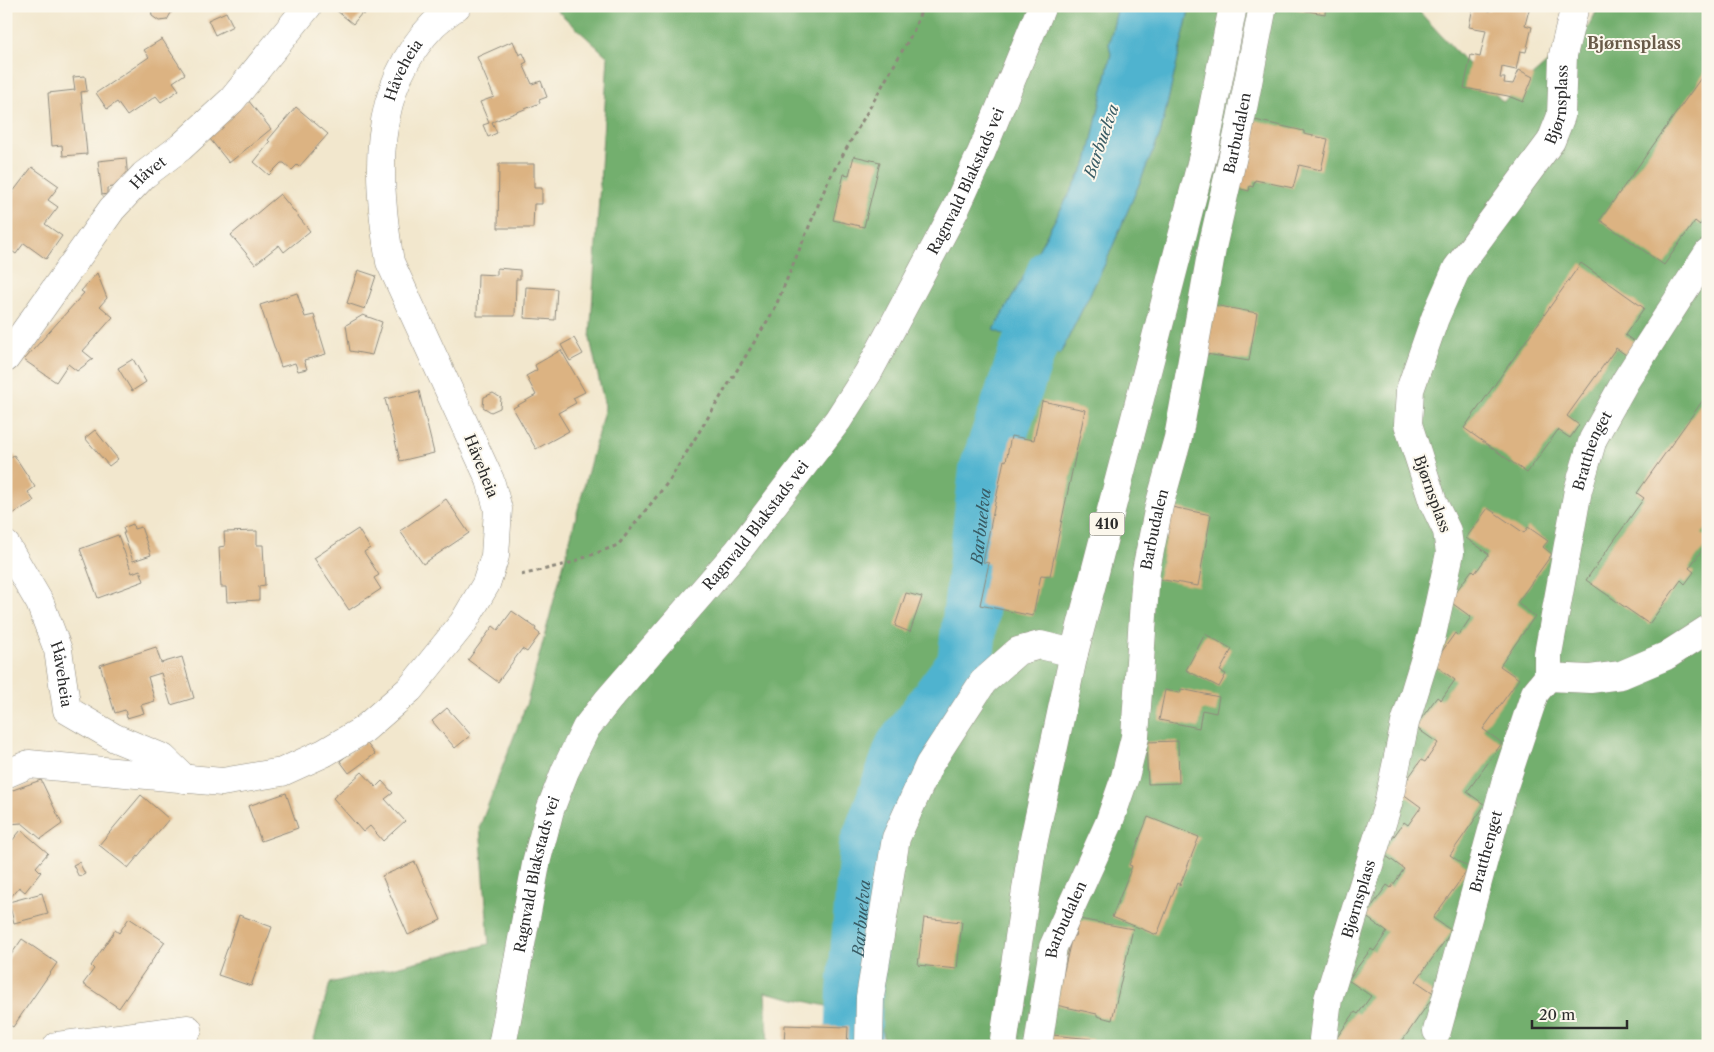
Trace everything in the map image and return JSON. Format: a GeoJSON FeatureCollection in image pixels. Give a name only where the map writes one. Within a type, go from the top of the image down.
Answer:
{"type":"FeatureCollection","features":[{"type":"Feature","properties":{"kind":"street","name":"Håvet"},"geometry":{"type":"LineString","coordinates":[[6,358],[112,209],[144,175],[181,147],[232,100],[308,6]]}},
{"type":"Feature","properties":{"kind":"street","name":"Håveheia"},"geometry":{"type":"LineString","coordinates":[[6,774],[29,764],[222,782],[282,772],[324,753],[363,730],[410,689],[462,623],[486,584],[495,556],[498,509],[490,480],[390,262],[384,226],[382,142],[386,112],[399,72],[416,45],[434,23],[457,6]]}},
{"type":"Feature","properties":{"kind":"street","name":"Ragnvald Blakstads vei"},"geometry":{"type":"LineString","coordinates":[[502,1046],[537,859],[550,810],[565,771],[586,728],[608,700],[738,552],[838,420],[868,373],[960,200],[1042,6]]}},
{"type":"Feature","properties":{"kind":"street","name":"Barbudalen"},"geometry":{"type":"LineString","coordinates":[[1002,1046],[1032,848],[1074,653],[1205,148],[1233,6]]}},
{"type":"Feature","properties":{"kind":"street","name":"Barbudalen"},"geometry":{"type":"LineString","coordinates":[[1038,1046],[1053,947],[1109,823],[1125,777],[1135,736],[1146,570],[1159,506],[1178,438],[1212,242],[1238,134],[1263,6]]}},
{"type":"Feature","properties":{"kind":"street","name":"Bjørnsplass"},"geometry":{"type":"LineString","coordinates":[[1323,1039],[1328,999],[1388,804],[1405,723],[1432,635],[1450,553],[1447,531],[1433,502],[1408,424],[1410,390],[1435,318],[1457,268],[1551,141],[1561,116],[1563,55],[1576,6]]}},
{"type":"Feature","properties":{"kind":"street","name":"Bratthenget"},"geometry":{"type":"LineString","coordinates":[[1437,1031],[1505,783],[1535,693],[1548,677],[1548,654],[1578,490],[1593,439],[1626,380],[1708,253]]}},
{"type":"Feature","properties":{"kind":"street","name":"Håveheia"},"geometry":{"type":"LineString","coordinates":[[6,545],[40,603],[58,650],[67,710],[115,738],[163,758],[184,778]]}},
{"type":"Feature","properties":{"kind":"street"},"geometry":{"type":"LineString","coordinates":[[1548,677],[1590,679],[1621,675],[1666,656],[1708,629]]}},
{"type":"Feature","properties":{"kind":"street"},"geometry":{"type":"LineString","coordinates":[[869,1046],[870,997],[896,838],[929,765],[983,682],[1018,651],[1040,645],[1074,653]]}},
{"type":"Feature","properties":{"kind":"street"},"geometry":{"type":"LineString","coordinates":[[57,1046],[188,1030]]}},
{"type":"Feature","properties":{"kind":"path"},"geometry":{"type":"LineString","coordinates":[[486,584],[568,564],[618,546],[669,481],[774,310],[829,179],[913,32],[924,6]]}},
{"type":"Feature","properties":{"kind":"green space"},"geometry":{"type":"Polygon","coordinates":[[[552,6],[1118,6],[1109,44],[1111,54],[1087,162],[994,330],[1060,354],[1105,264],[1160,135],[1190,6],[1414,6],[1503,102],[1589,26],[1599,6],[1708,6],[1708,1046],[885,1046],[879,1018],[765,992],[768,1046],[312,1046],[330,983],[489,944],[480,826],[527,702],[605,407],[590,339],[608,57],[552,6]]]}},
{"type":"Feature","properties":{"kind":"water"},"geometry":{"type":"Polygon","coordinates":[[[1118,6],[1190,6],[1160,135],[1105,264],[1060,354],[1029,346],[994,330],[1087,162],[1111,54],[1109,44],[1118,6]]]}},
{"type":"Feature","properties":{"kind":"building"},"geometry":{"type":"Polygon","coordinates":[[[152,6],[170,6],[171,13],[167,20],[159,21],[152,16],[152,6]]]}},
{"type":"Feature","properties":{"kind":"building"},"geometry":{"type":"Polygon","coordinates":[[[331,6],[370,6],[364,15],[362,13],[353,24],[331,6]]]}},
{"type":"Feature","properties":{"kind":"building"},"geometry":{"type":"Polygon","coordinates":[[[1290,6],[1326,6],[1325,14],[1290,8],[1290,6]]]}},
{"type":"Feature","properties":{"kind":"building"},"geometry":{"type":"Polygon","coordinates":[[[1491,6],[1530,6],[1525,25],[1532,27],[1526,52],[1520,51],[1516,70],[1502,67],[1500,78],[1505,78],[1504,83],[1513,84],[1519,70],[1533,77],[1523,102],[1508,96],[1464,88],[1471,55],[1480,57],[1486,30],[1469,27],[1473,7],[1490,11],[1491,6]]]}},
{"type":"Feature","properties":{"kind":"building"},"geometry":{"type":"Polygon","coordinates":[[[226,12],[233,26],[215,35],[208,20],[226,12]]]}},
{"type":"Feature","properties":{"kind":"building"},"geometry":{"type":"Polygon","coordinates":[[[162,39],[185,74],[173,82],[179,90],[161,102],[156,96],[127,116],[117,102],[107,109],[96,93],[149,57],[144,50],[162,39]]]}},
{"type":"Feature","properties":{"kind":"building"},"geometry":{"type":"Polygon","coordinates":[[[513,41],[519,55],[523,53],[527,62],[523,64],[532,84],[541,81],[547,97],[539,100],[540,103],[492,122],[497,133],[488,137],[483,125],[489,123],[480,102],[494,97],[477,57],[513,41]]]}},
{"type":"Feature","properties":{"kind":"building"},"geometry":{"type":"Polygon","coordinates":[[[1708,68],[1708,203],[1704,209],[1708,214],[1700,225],[1695,221],[1664,265],[1600,220],[1708,68]]]}},
{"type":"Feature","properties":{"kind":"building"},"geometry":{"type":"Polygon","coordinates":[[[85,76],[87,91],[81,92],[87,154],[63,156],[62,145],[52,146],[48,93],[75,90],[73,77],[85,76]]]}},
{"type":"Feature","properties":{"kind":"building"},"geometry":{"type":"Polygon","coordinates":[[[248,100],[271,129],[229,163],[206,134],[248,100]]]}},
{"type":"Feature","properties":{"kind":"building"},"geometry":{"type":"Polygon","coordinates":[[[296,107],[328,134],[299,167],[297,165],[292,170],[284,163],[281,163],[269,175],[254,162],[270,142],[268,140],[296,107]]]}},
{"type":"Feature","properties":{"kind":"building"},"geometry":{"type":"Polygon","coordinates":[[[1255,120],[1304,131],[1304,134],[1328,139],[1321,170],[1299,165],[1293,188],[1255,180],[1253,187],[1250,186],[1249,191],[1237,188],[1240,174],[1243,174],[1255,120]]]}},
{"type":"Feature","properties":{"kind":"building"},"geometry":{"type":"Polygon","coordinates":[[[854,156],[880,162],[864,227],[833,220],[844,174],[849,175],[854,156]]]}},
{"type":"Feature","properties":{"kind":"building"},"geometry":{"type":"Polygon","coordinates":[[[126,158],[128,179],[119,181],[119,186],[107,188],[107,194],[102,195],[98,161],[126,158]]]}},
{"type":"Feature","properties":{"kind":"building"},"geometry":{"type":"Polygon","coordinates":[[[499,164],[534,164],[534,188],[542,188],[542,204],[534,204],[533,228],[498,228],[499,164]]]}},
{"type":"Feature","properties":{"kind":"building"},"geometry":{"type":"Polygon","coordinates":[[[32,167],[59,186],[48,200],[58,207],[45,224],[62,236],[46,259],[24,243],[16,254],[6,247],[6,201],[32,167]]]}},
{"type":"Feature","properties":{"kind":"building"},"geometry":{"type":"Polygon","coordinates":[[[280,194],[310,231],[284,252],[279,245],[255,264],[231,235],[280,194]]]}},
{"type":"Feature","properties":{"kind":"building"},"geometry":{"type":"Polygon","coordinates":[[[1581,263],[1644,308],[1625,335],[1635,342],[1626,355],[1616,348],[1567,416],[1579,425],[1570,438],[1558,430],[1527,473],[1464,428],[1581,263]]]}},
{"type":"Feature","properties":{"kind":"building"},"geometry":{"type":"Polygon","coordinates":[[[497,268],[520,270],[520,279],[516,279],[515,316],[477,316],[478,274],[497,275],[497,268]]]}},
{"type":"Feature","properties":{"kind":"building"},"geometry":{"type":"Polygon","coordinates":[[[358,270],[376,276],[365,309],[347,303],[358,270]]]}},
{"type":"Feature","properties":{"kind":"building"},"geometry":{"type":"Polygon","coordinates":[[[97,273],[107,298],[100,306],[113,317],[83,351],[93,359],[77,371],[68,364],[56,382],[24,360],[84,293],[81,291],[97,273]]]}},
{"type":"Feature","properties":{"kind":"building"},"geometry":{"type":"Polygon","coordinates":[[[526,287],[557,289],[555,320],[524,318],[526,287]]]}},
{"type":"Feature","properties":{"kind":"building"},"geometry":{"type":"Polygon","coordinates":[[[297,293],[305,317],[314,315],[326,354],[304,360],[307,369],[298,371],[295,363],[281,367],[260,305],[297,293]]]}},
{"type":"Feature","properties":{"kind":"building"},"geometry":{"type":"Polygon","coordinates":[[[1214,305],[1257,313],[1249,361],[1206,354],[1214,305]]]}},
{"type":"Feature","properties":{"kind":"building"},"geometry":{"type":"Polygon","coordinates":[[[363,315],[382,322],[372,355],[350,351],[346,325],[363,315]]]}},
{"type":"Feature","properties":{"kind":"building"},"geometry":{"type":"Polygon","coordinates":[[[574,338],[583,354],[570,361],[561,345],[574,338]]]}},
{"type":"Feature","properties":{"kind":"building"},"geometry":{"type":"Polygon","coordinates":[[[561,350],[585,392],[573,398],[576,403],[558,413],[569,431],[536,449],[513,408],[536,395],[526,376],[537,370],[535,365],[561,350]]]}},
{"type":"Feature","properties":{"kind":"building"},"geometry":{"type":"Polygon","coordinates":[[[133,359],[146,382],[132,391],[118,368],[133,359]]]}},
{"type":"Feature","properties":{"kind":"building"},"geometry":{"type":"Polygon","coordinates":[[[419,391],[434,453],[400,461],[385,399],[419,391]]]}},
{"type":"Feature","properties":{"kind":"building"},"geometry":{"type":"Polygon","coordinates":[[[493,393],[501,398],[500,408],[491,412],[483,407],[484,397],[493,393]]]}},
{"type":"Feature","properties":{"kind":"building"},"geometry":{"type":"Polygon","coordinates":[[[1708,393],[1708,527],[1702,534],[1708,538],[1708,542],[1689,568],[1694,572],[1685,584],[1681,580],[1649,624],[1586,580],[1644,498],[1637,493],[1708,393]]]}},
{"type":"Feature","properties":{"kind":"building"},"geometry":{"type":"Polygon","coordinates":[[[1042,401],[1085,410],[1050,576],[1041,575],[1033,616],[980,605],[989,563],[983,562],[1004,460],[1006,461],[1011,436],[1034,440],[1042,401]]]}},
{"type":"Feature","properties":{"kind":"building"},"geometry":{"type":"Polygon","coordinates":[[[95,430],[118,459],[109,466],[85,438],[95,430]]]}},
{"type":"Feature","properties":{"kind":"building"},"geometry":{"type":"Polygon","coordinates":[[[14,455],[35,487],[28,492],[34,501],[6,518],[6,460],[14,455]]]}},
{"type":"Feature","properties":{"kind":"building"},"geometry":{"type":"Polygon","coordinates":[[[446,499],[469,533],[423,564],[400,531],[446,499]]]}},
{"type":"Feature","properties":{"kind":"building"},"geometry":{"type":"Polygon","coordinates":[[[1172,507],[1211,515],[1198,586],[1158,579],[1172,507]]]}},
{"type":"Feature","properties":{"kind":"building"},"geometry":{"type":"Polygon","coordinates":[[[1488,508],[1524,533],[1528,527],[1548,541],[1543,547],[1552,554],[1517,603],[1535,616],[1500,666],[1519,679],[1483,729],[1502,743],[1467,792],[1485,805],[1450,855],[1469,868],[1433,918],[1452,931],[1416,981],[1435,994],[1400,1044],[1403,1046],[1337,1046],[1333,1043],[1355,1012],[1358,1014],[1371,996],[1348,980],[1371,949],[1374,951],[1387,932],[1365,916],[1387,885],[1391,888],[1404,869],[1382,853],[1404,822],[1408,825],[1421,807],[1399,791],[1421,760],[1425,762],[1438,743],[1415,727],[1437,697],[1441,700],[1455,680],[1433,664],[1455,633],[1458,636],[1471,617],[1449,601],[1472,570],[1475,573],[1489,554],[1466,538],[1488,508]]]}},
{"type":"Feature","properties":{"kind":"building"},"geometry":{"type":"Polygon","coordinates":[[[133,524],[134,529],[141,527],[151,555],[133,561],[123,528],[133,524]]]}},
{"type":"Feature","properties":{"kind":"building"},"geometry":{"type":"Polygon","coordinates":[[[358,529],[370,548],[364,552],[379,575],[374,578],[381,589],[349,610],[314,558],[358,529]]]}},
{"type":"Feature","properties":{"kind":"building"},"geometry":{"type":"Polygon","coordinates":[[[257,531],[257,545],[263,545],[265,585],[259,586],[259,600],[227,602],[226,587],[221,587],[219,547],[225,546],[224,532],[257,531]]]}},
{"type":"Feature","properties":{"kind":"building"},"geometry":{"type":"Polygon","coordinates":[[[118,535],[132,573],[140,570],[144,581],[98,598],[80,549],[118,535]]]}},
{"type":"Feature","properties":{"kind":"building"},"geometry":{"type":"Polygon","coordinates":[[[906,593],[922,597],[910,632],[895,626],[906,593]]]}},
{"type":"Feature","properties":{"kind":"building"},"geometry":{"type":"Polygon","coordinates":[[[512,611],[536,628],[535,630],[540,634],[527,652],[522,649],[498,682],[468,660],[493,626],[498,630],[512,611]]]}},
{"type":"Feature","properties":{"kind":"building"},"geometry":{"type":"Polygon","coordinates":[[[1205,634],[1232,649],[1220,671],[1226,674],[1219,687],[1186,670],[1205,634]]]}},
{"type":"Feature","properties":{"kind":"building"},"geometry":{"type":"Polygon","coordinates":[[[156,647],[161,663],[182,657],[194,698],[171,705],[161,673],[148,677],[155,701],[141,705],[144,713],[127,718],[125,710],[115,713],[100,665],[156,647]]]}},
{"type":"Feature","properties":{"kind":"building"},"geometry":{"type":"Polygon","coordinates":[[[1181,689],[1219,697],[1216,713],[1202,710],[1199,728],[1159,720],[1165,690],[1180,693],[1181,689]]]}},
{"type":"Feature","properties":{"kind":"building"},"geometry":{"type":"Polygon","coordinates":[[[447,708],[471,735],[455,748],[432,721],[447,708]]]}},
{"type":"Feature","properties":{"kind":"building"},"geometry":{"type":"Polygon","coordinates":[[[365,741],[375,754],[349,773],[340,761],[365,741]]]}},
{"type":"Feature","properties":{"kind":"building"},"geometry":{"type":"Polygon","coordinates":[[[1178,741],[1179,783],[1148,784],[1146,742],[1178,741]]]}},
{"type":"Feature","properties":{"kind":"building"},"geometry":{"type":"Polygon","coordinates":[[[362,772],[376,787],[382,781],[393,793],[385,799],[405,821],[383,841],[370,826],[363,832],[333,798],[362,772]]]}},
{"type":"Feature","properties":{"kind":"building"},"geometry":{"type":"Polygon","coordinates":[[[41,780],[62,824],[41,839],[22,823],[8,824],[10,791],[41,780]]]}},
{"type":"Feature","properties":{"kind":"building"},"geometry":{"type":"Polygon","coordinates":[[[286,793],[298,828],[261,841],[248,806],[286,793]]]}},
{"type":"Feature","properties":{"kind":"building"},"geometry":{"type":"Polygon","coordinates":[[[141,795],[169,819],[128,868],[99,845],[141,795]]]}},
{"type":"Feature","properties":{"kind":"building"},"geometry":{"type":"Polygon","coordinates":[[[1148,817],[1199,837],[1180,885],[1177,883],[1157,935],[1112,917],[1132,866],[1129,865],[1148,817]]]}},
{"type":"Feature","properties":{"kind":"building"},"geometry":{"type":"Polygon","coordinates":[[[21,830],[48,853],[36,867],[41,872],[25,892],[19,887],[6,903],[6,848],[21,830]]]}},
{"type":"Feature","properties":{"kind":"building"},"geometry":{"type":"Polygon","coordinates":[[[79,862],[85,874],[79,877],[73,865],[79,862]]]}},
{"type":"Feature","properties":{"kind":"building"},"geometry":{"type":"Polygon","coordinates":[[[415,862],[441,920],[408,935],[382,876],[415,862]]]}},
{"type":"Feature","properties":{"kind":"building"},"geometry":{"type":"Polygon","coordinates":[[[42,893],[48,914],[14,923],[9,902],[42,893]]]}},
{"type":"Feature","properties":{"kind":"building"},"geometry":{"type":"Polygon","coordinates":[[[239,915],[272,927],[251,986],[218,975],[239,915]]]}},
{"type":"Feature","properties":{"kind":"building"},"geometry":{"type":"Polygon","coordinates":[[[129,918],[165,942],[119,1008],[83,984],[94,969],[91,966],[115,930],[119,933],[129,918]]]}},
{"type":"Feature","properties":{"kind":"building"},"geometry":{"type":"Polygon","coordinates":[[[924,918],[962,922],[957,969],[918,965],[924,918]]]}},
{"type":"Feature","properties":{"kind":"building"},"geometry":{"type":"Polygon","coordinates":[[[1079,919],[1133,929],[1112,1020],[1097,1016],[1097,1014],[1056,1005],[1072,936],[1075,936],[1079,919]]]}},
{"type":"Feature","properties":{"kind":"building"},"geometry":{"type":"Polygon","coordinates":[[[22,939],[57,963],[13,1027],[6,1023],[6,962],[22,939]]]}},
{"type":"Feature","properties":{"kind":"building"},"geometry":{"type":"Polygon","coordinates":[[[785,1025],[848,1027],[847,1046],[784,1046],[785,1025]]]}},
{"type":"Feature","properties":{"kind":"building"},"geometry":{"type":"Polygon","coordinates":[[[1052,1035],[1092,1039],[1092,1046],[1051,1046],[1052,1035]]]}},
{"type":"Feature","properties":{"kind":"waterway","name":"Barbuelva"},"geometry":{"type":"LineString","coordinates":[[853,1046],[855,991],[867,847],[903,748],[965,664],[987,470],[1054,274]]}},
{"type":"Feature","properties":{"kind":"district","name":"Bjørnsplass"},"geometry":{"type":"Point","coordinates":[1634,43]}}]}
